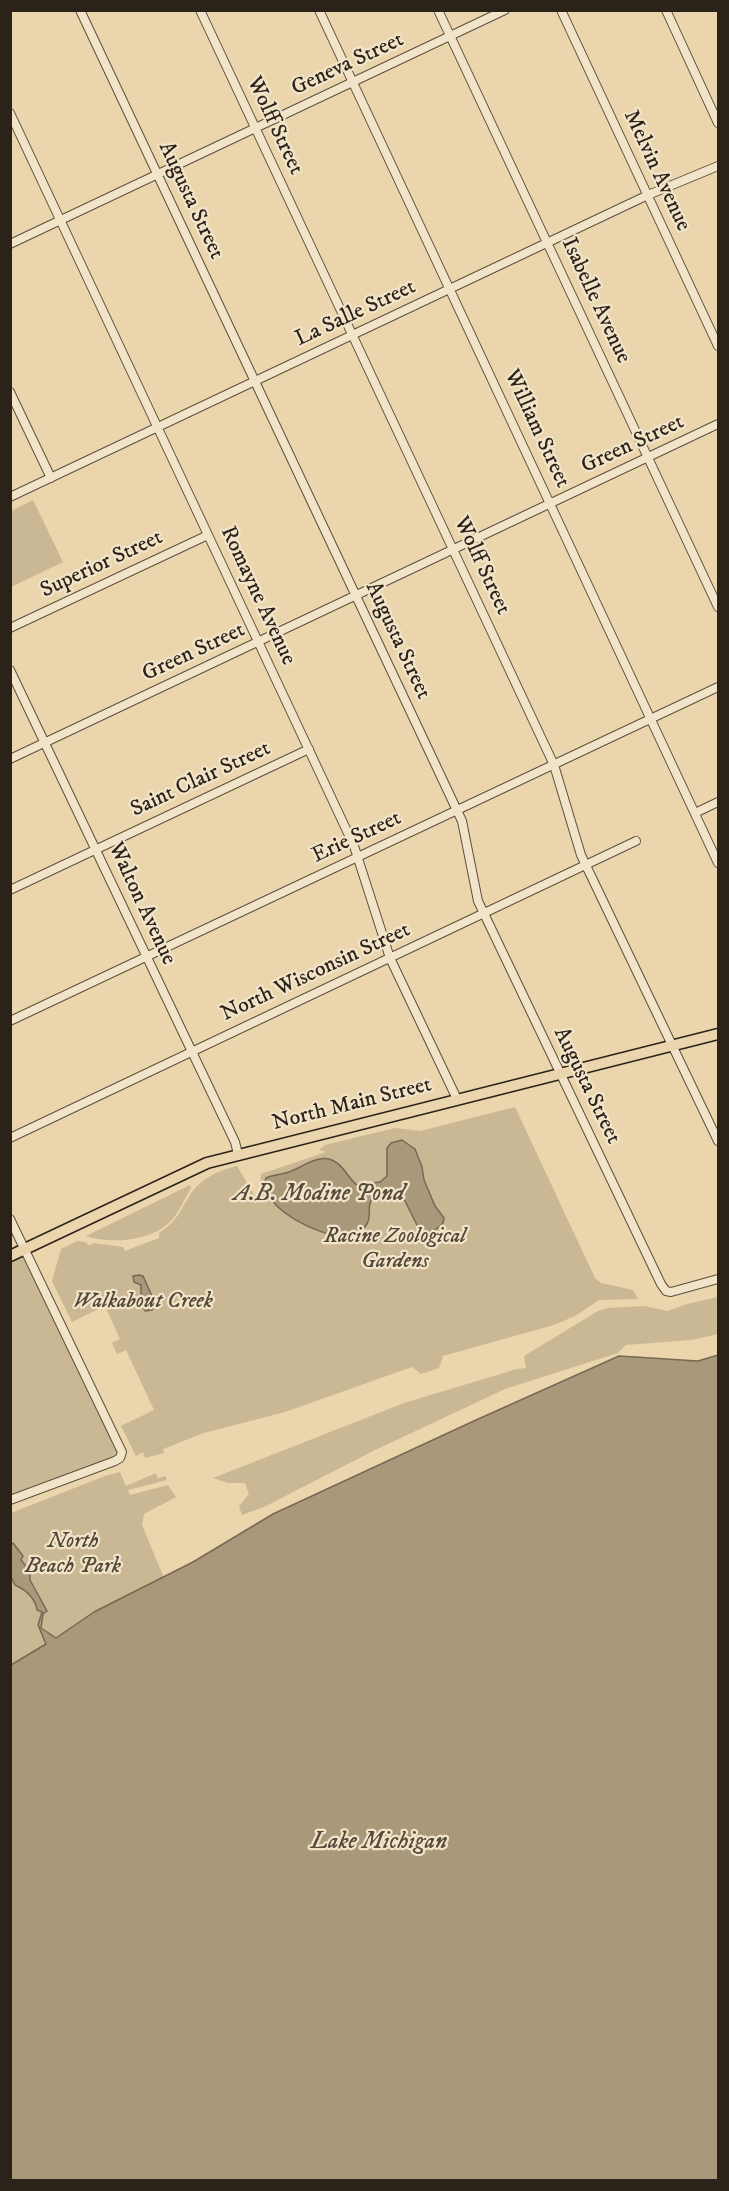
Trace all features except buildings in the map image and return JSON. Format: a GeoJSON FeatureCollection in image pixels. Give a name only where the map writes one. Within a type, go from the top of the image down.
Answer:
{"type":"FeatureCollection","features":[{"type":"Feature","properties":{"kind":"main road","name":"North Main Street"},"geometry":{"type":"LineString","coordinates":[[10,1256],[193,1168],[238,1154],[718,1034]]}},
{"type":"Feature","properties":{"kind":"street","name":"Augusta Street"},"geometry":{"type":"LineString","coordinates":[[81,10],[462,821],[478,901],[483,913],[661,1284],[666,1291],[675,1291],[718,1279]]}},
{"type":"Feature","properties":{"kind":"street","name":"Wolff Street"},"geometry":{"type":"LineString","coordinates":[[200,10],[554,765],[581,855],[718,1141]]}},
{"type":"Feature","properties":{"kind":"street","name":"William Street"},"geometry":{"type":"LineString","coordinates":[[319,10],[718,863]]}},
{"type":"Feature","properties":{"kind":"street","name":"Isabelle Avenue"},"geometry":{"type":"LineString","coordinates":[[438,10],[718,607]]}},
{"type":"Feature","properties":{"kind":"street","name":"Geneva Street"},"geometry":{"type":"LineString","coordinates":[[10,244],[505,10]]}},
{"type":"Feature","properties":{"kind":"street","name":"Melvin Avenue"},"geometry":{"type":"LineString","coordinates":[[561,10],[718,346]]}},
{"type":"Feature","properties":{"kind":"street"},"geometry":{"type":"LineString","coordinates":[[666,10],[718,123]]}},
{"type":"Feature","properties":{"kind":"street","name":"Romayne Avenue"},"geometry":{"type":"LineString","coordinates":[[10,113],[359,857],[390,958],[457,1099]]}},
{"type":"Feature","properties":{"kind":"street","name":"La Salle Street"},"geometry":{"type":"LineString","coordinates":[[10,497],[648,195],[718,166]]}},
{"type":"Feature","properties":{"kind":"street"},"geometry":{"type":"LineString","coordinates":[[10,392],[51,477]]}},
{"type":"Feature","properties":{"kind":"street","name":"Green Street"},"geometry":{"type":"LineString","coordinates":[[10,759],[718,424]]}},
{"type":"Feature","properties":{"kind":"street","name":"Superior Street"},"geometry":{"type":"LineString","coordinates":[[10,628],[208,535]]}},
{"type":"Feature","properties":{"kind":"street","name":"Walton Avenue"},"geometry":{"type":"LineString","coordinates":[[10,670],[235,1142],[238,1154]]}},
{"type":"Feature","properties":{"kind":"street","name":"Erie Street"},"geometry":{"type":"LineString","coordinates":[[10,1021],[718,687]]}},
{"type":"Feature","properties":{"kind":"street","name":"Saint Clair Street"},"geometry":{"type":"LineString","coordinates":[[10,890],[309,749]]}},
{"type":"Feature","properties":{"kind":"street"},"geometry":{"type":"LineString","coordinates":[[695,813],[718,802]]}},
{"type":"Feature","properties":{"kind":"street","name":"North Wisconsin Street"},"geometry":{"type":"LineString","coordinates":[[10,1138],[636,841]]}},
{"type":"Feature","properties":{"kind":"street"},"geometry":{"type":"LineString","coordinates":[[10,1219],[119,1446],[121,1455],[115,1461],[10,1500]]}},
{"type":"Feature","properties":{"kind":"green space"},"geometry":{"type":"Polygon","coordinates":[[[33,500],[63,562],[11,587],[11,511],[33,500]]]}},
{"type":"Feature","properties":{"kind":"green space","name":"Racine Zoological Gardens"},"geometry":{"type":"Polygon","coordinates":[[[515,1107],[595,1278],[601,1283],[633,1290],[638,1299],[599,1300],[575,1316],[554,1325],[443,1356],[439,1368],[421,1374],[412,1367],[285,1412],[204,1433],[163,1449],[164,1453],[145,1458],[143,1452],[136,1456],[121,1426],[154,1410],[126,1350],[117,1354],[112,1343],[120,1339],[105,1306],[72,1322],[52,1281],[61,1249],[77,1241],[86,1242],[89,1246],[94,1243],[123,1247],[125,1251],[159,1238],[159,1233],[175,1220],[196,1187],[212,1175],[231,1167],[237,1166],[255,1196],[263,1191],[260,1182],[261,1174],[326,1152],[319,1150],[325,1145],[395,1128],[420,1131],[515,1107]]]}},
{"type":"Feature","properties":{"kind":"green space"},"geometry":{"type":"Polygon","coordinates":[[[190,1185],[191,1188],[176,1214],[169,1223],[156,1232],[126,1240],[105,1240],[86,1236],[190,1185]]]}},
{"type":"Feature","properties":{"kind":"green space"},"geometry":{"type":"Polygon","coordinates":[[[25,1249],[121,1455],[11,1500],[11,1256],[25,1249]]]}},
{"type":"Feature","properties":{"kind":"green space"},"geometry":{"type":"Polygon","coordinates":[[[718,1297],[718,1334],[691,1340],[626,1345],[618,1353],[505,1389],[373,1451],[264,1507],[242,1515],[239,1506],[249,1494],[245,1483],[228,1483],[213,1478],[404,1403],[526,1368],[524,1356],[598,1311],[608,1308],[644,1306],[667,1311],[718,1297]]]}},
{"type":"Feature","properties":{"kind":"green space","name":"North Beach Park"},"geometry":{"type":"Polygon","coordinates":[[[120,1472],[126,1486],[156,1473],[158,1478],[165,1476],[167,1480],[128,1490],[130,1495],[168,1485],[176,1497],[144,1514],[142,1525],[164,1578],[94,1612],[56,1639],[11,1665],[11,1513],[120,1472]]]}},
{"type":"Feature","properties":{"kind":"water","name":"A.B. Modine Pond"},"geometry":{"type":"Polygon","coordinates":[[[402,1140],[415,1149],[424,1180],[435,1206],[444,1218],[443,1223],[432,1231],[426,1232],[419,1229],[404,1199],[396,1193],[373,1198],[367,1224],[359,1232],[335,1235],[308,1227],[285,1213],[265,1190],[266,1178],[323,1159],[337,1163],[357,1185],[380,1182],[387,1176],[387,1148],[391,1143],[402,1140]]]}},
{"type":"Feature","properties":{"kind":"water"},"geometry":{"type":"Polygon","coordinates":[[[133,1276],[143,1276],[156,1305],[152,1310],[145,1311],[141,1304],[141,1285],[134,1282],[133,1276]]]}},
{"type":"Feature","properties":{"kind":"water","name":"Lake Michigan"},"geometry":{"type":"Polygon","coordinates":[[[718,1355],[718,2180],[11,2180],[11,1665],[46,1644],[38,1625],[42,1612],[37,1610],[32,1598],[15,1585],[11,1577],[11,1544],[13,1543],[23,1556],[21,1560],[30,1571],[30,1580],[47,1611],[43,1614],[41,1628],[56,1638],[94,1612],[193,1562],[273,1514],[619,1356],[698,1361],[718,1355]]]}},
{"type":"Feature","properties":{"kind":"park label","name":"Walkabout Creek"},"geometry":{"type":"Point","coordinates":[143,1302]}}]}
